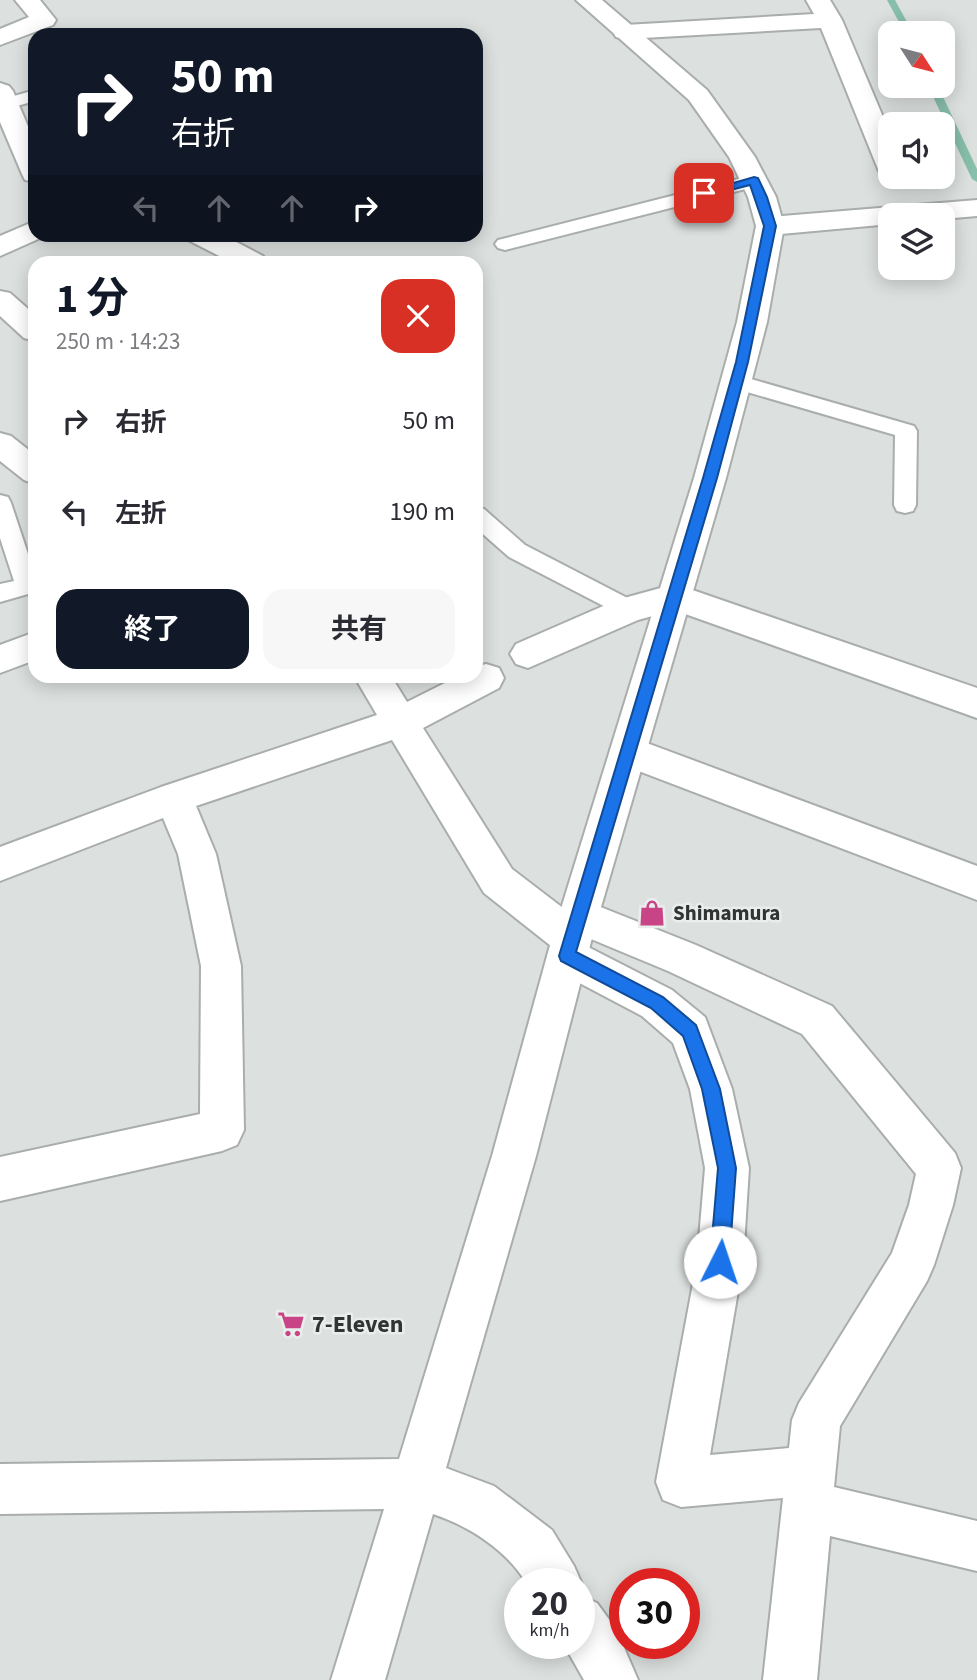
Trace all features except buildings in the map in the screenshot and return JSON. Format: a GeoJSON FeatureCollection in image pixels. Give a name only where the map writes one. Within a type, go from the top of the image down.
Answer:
{"type":"FeatureCollection","features":[{"type":"Feature","properties":{"kind":"street"},"geometry":{"type":"LineString","coordinates":[[0,38],[44,20],[27,0]]}},
{"type":"Feature","properties":{"kind":"street"},"geometry":{"type":"LineString","coordinates":[[358,1680],[514,1156],[572,936],[737,382],[752,322],[770,226],[762,197],[742,157],[698,95],[588,0]]}},
{"type":"Feature","properties":{"kind":"street"},"geometry":{"type":"LineString","coordinates":[[625,32],[699,18],[824,10],[878,138]]}},
{"type":"Feature","properties":{"kind":"street"},"geometry":{"type":"LineString","coordinates":[[3,98],[28,157]]}},
{"type":"Feature","properties":{"kind":"street"},"geometry":{"type":"LineString","coordinates":[[955,210],[977,208]]}},
{"type":"Feature","properties":{"kind":"street"},"geometry":{"type":"LineString","coordinates":[[770,226],[878,217]]}},
{"type":"Feature","properties":{"kind":"street"},"geometry":{"type":"LineString","coordinates":[[0,247],[28,233]]}},
{"type":"Feature","properties":{"kind":"street"},"geometry":{"type":"LineString","coordinates":[[214,242],[241,256]]}},
{"type":"Feature","properties":{"kind":"street"},"geometry":{"type":"LineString","coordinates":[[0,300],[28,325]]}},
{"type":"Feature","properties":{"kind":"street"},"geometry":{"type":"LineString","coordinates":[[0,444],[28,466]]}},
{"type":"Feature","properties":{"kind":"street"},"geometry":{"type":"LineString","coordinates":[[528,654],[629,609],[675,597],[977,703]]}},
{"type":"Feature","properties":{"kind":"street"},"geometry":{"type":"LineString","coordinates":[[0,659],[28,649]]}},
{"type":"Feature","properties":{"kind":"street"},"geometry":{"type":"LineString","coordinates":[[376,683],[498,881],[572,936],[690,1031],[711,1089],[727,1168],[720,1262],[681,1482],[810,1489],[977,1546]]}},
{"type":"Feature","properties":{"kind":"street"},"geometry":{"type":"LineString","coordinates":[[0,864],[174,798],[401,722],[476,683]]}},
{"type":"Feature","properties":{"kind":"street"},"geometry":{"type":"LineString","coordinates":[[628,751],[977,883]]}},
{"type":"Feature","properties":{"kind":"street"},"geometry":{"type":"LineString","coordinates":[[0,1179],[222,1130],[221,966],[197,854],[174,798]]}},
{"type":"Feature","properties":{"kind":"street"},"geometry":{"type":"LineString","coordinates":[[572,936],[682,958],[817,1020],[939,1168],[931,1205],[911,1265],[816,1420],[790,1680]]}},
{"type":"Feature","properties":{"kind":"street"},"geometry":{"type":"LineString","coordinates":[[0,1489],[418,1484],[476,1504],[534,1548],[546,1568]]}},
{"type":"Feature","properties":{"kind":"street"},"geometry":{"type":"LineString","coordinates":[[595,1645],[611,1680]]}},
{"type":"Feature","properties":{"kind":"lane"},"geometry":{"type":"LineString","coordinates":[[3,98],[28,96]]}},
{"type":"Feature","properties":{"kind":"lane"},"geometry":{"type":"LineString","coordinates":[[505,244],[754,181]]}},
{"type":"Feature","properties":{"kind":"lane"},"geometry":{"type":"LineString","coordinates":[[737,382],[906,431],[905,505]]}},
{"type":"Feature","properties":{"kind":"lane"},"geometry":{"type":"LineString","coordinates":[[0,503],[27,586],[0,593]]}},
{"type":"Feature","properties":{"kind":"lane"},"geometry":{"type":"LineString","coordinates":[[483,521],[517,551],[629,609]]}},
{"type":"Feature","properties":{"kind":"waterway"},"geometry":{"type":"LineString","coordinates":[[891,0],[902,21]]}},
{"type":"Feature","properties":{"kind":"waterway"},"geometry":{"type":"LineString","coordinates":[[939,98],[977,179]]}},
{"type":"Feature","properties":{"kind":"place","name":"Shimamura"},"geometry":{"type":"Point","coordinates":[652,913]}},
{"type":"Feature","properties":{"kind":"place","name":"7-Eleven"},"geometry":{"type":"Point","coordinates":[291,1324]}},
{"type":"Feature","properties":{"kind":"route"},"geometry":{"type":"LineString","coordinates":[[704,193],[754,181],[762,197],[770,226],[752,322],[710,478],[567,956],[657,1003],[690,1031],[711,1089],[727,1168],[720,1262]]}}]}
